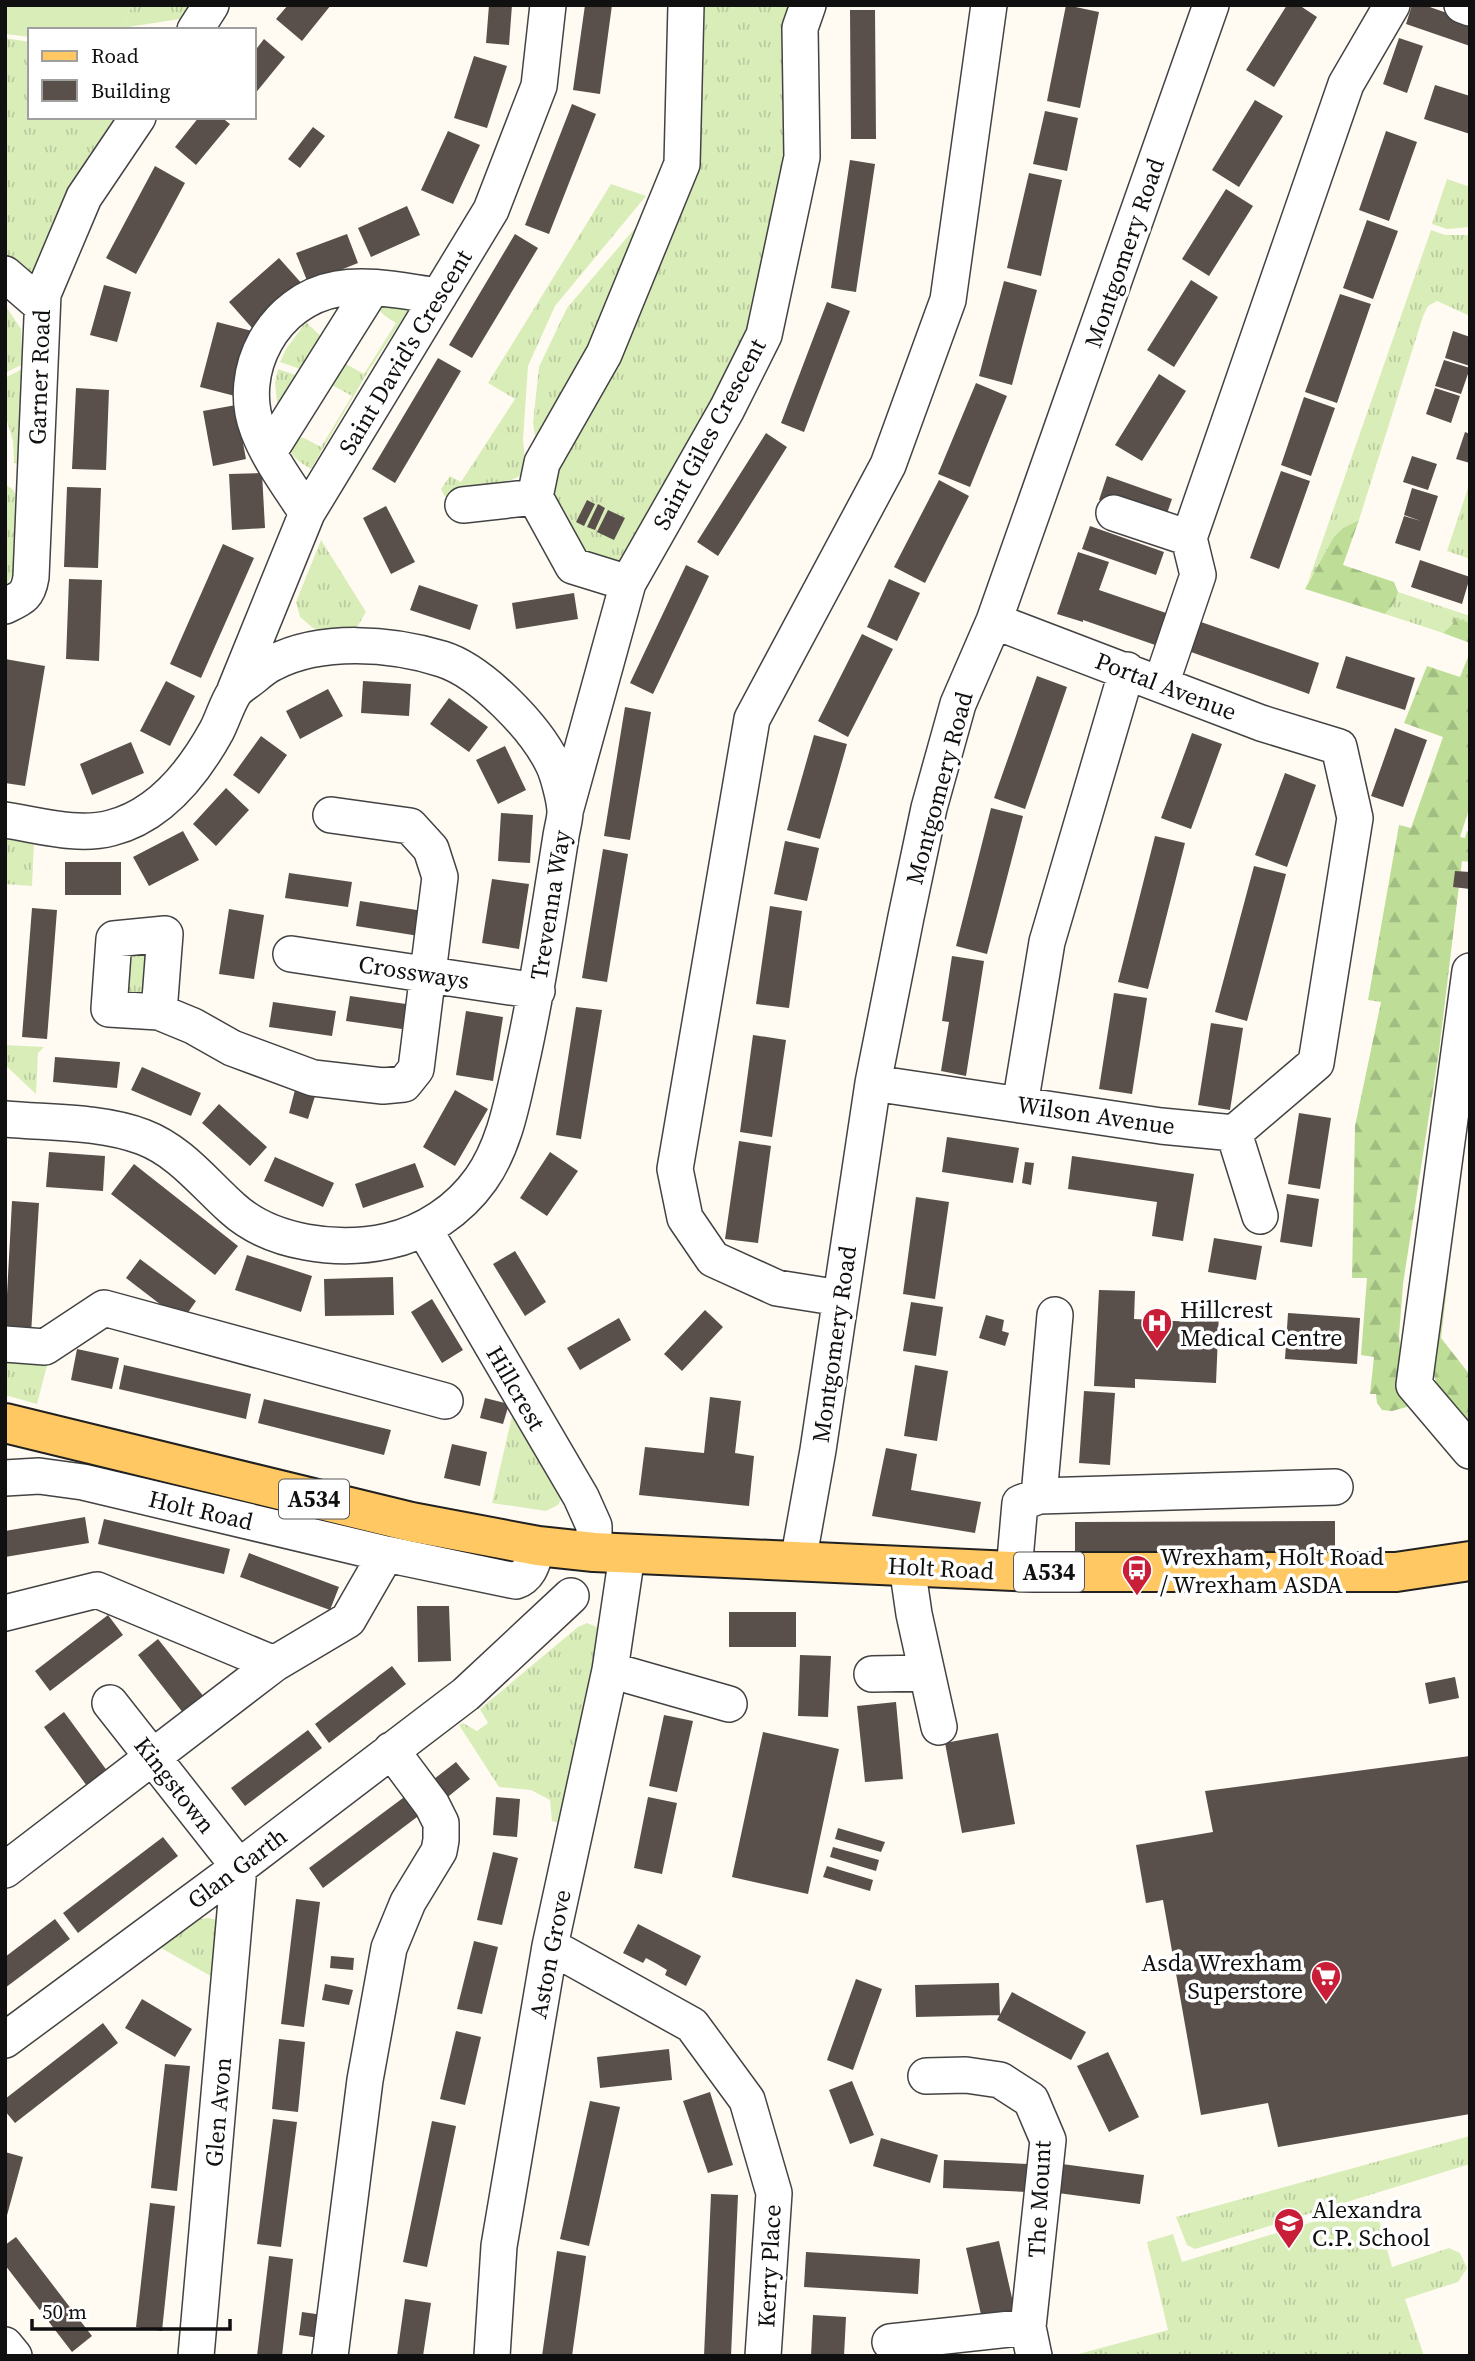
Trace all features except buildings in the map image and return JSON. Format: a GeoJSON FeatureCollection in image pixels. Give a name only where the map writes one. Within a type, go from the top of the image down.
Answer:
{"type":"FeatureCollection","features":[{"type":"Feature","properties":{"kind":"main road","name":"Holt Road"},"geometry":{"type":"LineString","coordinates":[[5,1423],[411,1522],[538,1546],[610,1553],[1014,1571],[1396,1572],[1470,1561]]}},
{"type":"Feature","properties":{"kind":"street"},"geometry":{"type":"LineString","coordinates":[[196,28],[211,5]]}},
{"type":"Feature","properties":{"kind":"street","name":"Saint David's Crescent"},"geometry":{"type":"LineString","coordinates":[[235,690],[307,513],[491,210],[539,86],[548,5]]}},
{"type":"Feature","properties":{"kind":"street"},"geometry":{"type":"LineString","coordinates":[[628,583],[573,566],[535,496],[542,463],[604,354],[682,164],[686,5]]}},
{"type":"Feature","properties":{"kind":"street","name":"Saint Giles Crescent"},"geometry":{"type":"LineString","coordinates":[[565,811],[628,583],[727,409],[764,335],[802,157],[800,28],[808,5]]}},
{"type":"Feature","properties":{"kind":"street"},"geometry":{"type":"LineString","coordinates":[[840,1298],[777,1288],[713,1259],[685,1219],[675,1169],[752,719],[888,465],[948,300],[989,5]]}},
{"type":"Feature","properties":{"kind":"street","name":"Montgomery Road"},"geometry":{"type":"LineString","coordinates":[[798,1562],[818,1450],[873,1083],[929,808],[958,704],[994,621],[1212,5]]}},
{"type":"Feature","properties":{"kind":"street"},"geometry":{"type":"LineString","coordinates":[[1161,684],[1198,575],[1189,538],[1346,84],[1392,5]]}},
{"type":"Feature","properties":{"kind":"street"},"geometry":{"type":"LineString","coordinates":[[1462,5],[1470,8]]}},
{"type":"Feature","properties":{"kind":"street","name":"Garner Road"},"geometry":{"type":"LineString","coordinates":[[5,606],[21,599],[29,590],[43,294],[84,197],[137,119]]}},
{"type":"Feature","properties":{"kind":"street"},"geometry":{"type":"LineString","coordinates":[[5,274],[42,306]]}},
{"type":"Feature","properties":{"kind":"street"},"geometry":{"type":"LineString","coordinates":[[269,452],[372,288]]}},
{"type":"Feature","properties":{"kind":"street"},"geometry":{"type":"LineString","coordinates":[[307,513],[257,429],[251,404],[252,378],[258,354],[270,332],[300,304],[333,290],[372,288],[439,296]]}},
{"type":"Feature","properties":{"kind":"street"},"geometry":{"type":"LineString","coordinates":[[463,505],[535,496]]}},
{"type":"Feature","properties":{"kind":"street"},"geometry":{"type":"LineString","coordinates":[[1114,513],[1189,538]]}},
{"type":"Feature","properties":{"kind":"street","name":"Portal Avenue"},"geometry":{"type":"LineString","coordinates":[[994,621],[1262,723],[1339,747],[1355,818],[1317,1063],[1234,1133]]}},
{"type":"Feature","properties":{"kind":"street","name":"Trevenna Way"},"geometry":{"type":"LineString","coordinates":[[5,820],[81,832],[110,828],[135,819],[160,802],[197,762],[217,729],[235,690],[272,663],[304,652],[337,646],[379,646],[445,659],[475,675],[506,701],[554,765],[565,811],[537,991],[509,1119],[482,1178],[453,1209],[424,1229],[385,1242],[345,1247],[270,1232],[236,1212],[178,1156],[146,1138],[110,1128],[5,1119]]}},
{"type":"Feature","properties":{"kind":"street"},"geometry":{"type":"LineString","coordinates":[[1020,1105],[1047,942],[1127,670]]}},
{"type":"Feature","properties":{"kind":"street"},"geometry":{"type":"LineString","coordinates":[[159,1012],[193,1026],[232,1048],[313,1078],[383,1086],[404,1083],[416,1069],[440,877],[431,849],[410,826],[331,815]]}},
{"type":"Feature","properties":{"kind":"street","name":"Crossways"},"geometry":{"type":"LineString","coordinates":[[291,954],[537,991]]}},
{"type":"Feature","properties":{"kind":"street"},"geometry":{"type":"LineString","coordinates":[[1470,971],[1414,1385],[1470,1451]]}},
{"type":"Feature","properties":{"kind":"street","name":"Wilson Avenue"},"geometry":{"type":"LineString","coordinates":[[873,1083],[1161,1126],[1234,1133]]}},
{"type":"Feature","properties":{"kind":"street"},"geometry":{"type":"LineString","coordinates":[[1234,1133],[1260,1216]]}},
{"type":"Feature","properties":{"kind":"street","name":"Hillcrest"},"geometry":{"type":"LineString","coordinates":[[424,1229],[581,1497],[610,1553]]}},
{"type":"Feature","properties":{"kind":"street"},"geometry":{"type":"LineString","coordinates":[[5,1344],[45,1347],[104,1308],[445,1401]]}},
{"type":"Feature","properties":{"kind":"street"},"geometry":{"type":"LineString","coordinates":[[1040,1496],[1055,1315]]}},
{"type":"Feature","properties":{"kind":"street","name":"Holt Road"},"geometry":{"type":"LineString","coordinates":[[5,1478],[39,1476],[83,1482],[386,1554],[516,1581],[528,1572],[538,1546]]}},
{"type":"Feature","properties":{"kind":"street"},"geometry":{"type":"LineString","coordinates":[[1014,1571],[1020,1503],[1040,1496],[1335,1487]]}},
{"type":"Feature","properties":{"kind":"street","name":"Aston Grove"},"geometry":{"type":"LineString","coordinates":[[492,2356],[499,2246],[550,1946],[610,1670],[610,1553]]}},
{"type":"Feature","properties":{"kind":"street"},"geometry":{"type":"LineString","coordinates":[[5,1870],[274,1664],[348,1620],[386,1554]]}},
{"type":"Feature","properties":{"kind":"street"},"geometry":{"type":"LineString","coordinates":[[907,1566],[914,1614],[939,1727]]}},
{"type":"Feature","properties":{"kind":"street"},"geometry":{"type":"LineString","coordinates":[[5,1613],[97,1590],[274,1664]]}},
{"type":"Feature","properties":{"kind":"street","name":"Glan Garth"},"geometry":{"type":"LineString","coordinates":[[5,2040],[239,1867],[466,1693],[570,1596]]}},
{"type":"Feature","properties":{"kind":"street"},"geometry":{"type":"LineString","coordinates":[[610,1670],[729,1704]]}},
{"type":"Feature","properties":{"kind":"street"},"geometry":{"type":"LineString","coordinates":[[872,1674],[927,1673]]}},
{"type":"Feature","properties":{"kind":"street","name":"Kingstown"},"geometry":{"type":"LineString","coordinates":[[110,1703],[239,1867]]}},
{"type":"Feature","properties":{"kind":"street"},"geometry":{"type":"LineString","coordinates":[[330,2356],[365,2080],[389,1948],[408,1902],[439,1851],[442,1840],[441,1823],[432,1805],[391,1751]]}},
{"type":"Feature","properties":{"kind":"street","name":"Glen Avon"},"geometry":{"type":"LineString","coordinates":[[196,2356],[239,1867]]}},
{"type":"Feature","properties":{"kind":"street","name":"Kerry Place"},"geometry":{"type":"LineString","coordinates":[[550,1946],[692,2025],[747,2100],[774,2193],[763,2356]]}},
{"type":"Feature","properties":{"kind":"street","name":"The Mount"},"geometry":{"type":"LineString","coordinates":[[926,2076],[965,2075],[1000,2080],[1031,2100],[1048,2140],[1031,2341]]}},
{"type":"Feature","properties":{"kind":"street"},"geometry":{"type":"LineString","coordinates":[[890,2342],[1031,2341]]}},
{"type":"Feature","properties":{"kind":"street"},"geometry":{"type":"LineString","coordinates":[[5,2345],[14,2356]]}},
{"type":"Feature","properties":{"kind":"green space"},"geometry":{"type":"Polygon","coordinates":[[[5,5],[132,5],[122,28],[28,28],[28,37],[5,34],[5,5]]]}},
{"type":"Feature","properties":{"kind":"green space"},"geometry":{"type":"Polygon","coordinates":[[[132,5],[194,5],[186,18],[122,28],[132,5]]]}},
{"type":"Feature","properties":{"kind":"green space"},"geometry":{"type":"Polygon","coordinates":[[[686,5],[808,5],[764,335],[628,583],[573,566],[542,463],[682,164],[686,5]]]}},
{"type":"Feature","properties":{"kind":"green space"},"geometry":{"type":"Polygon","coordinates":[[[5,38],[28,42],[28,119],[130,119],[38,271],[25,273],[14,267],[5,257],[5,38]]]}},
{"type":"Feature","properties":{"kind":"green space"},"geometry":{"type":"Polygon","coordinates":[[[1447,179],[1470,187],[1470,227],[1447,229],[1432,224],[1447,179]]]}},
{"type":"Feature","properties":{"kind":"green space"},"geometry":{"type":"Polygon","coordinates":[[[611,184],[646,196],[555,306],[528,366],[523,440],[526,470],[511,480],[478,485],[470,496],[445,497],[441,489],[450,476],[461,482],[515,399],[488,383],[611,184]]]}},
{"type":"Feature","properties":{"kind":"green space"},"geometry":{"type":"Polygon","coordinates":[[[641,221],[634,268],[537,451],[533,423],[539,367],[567,308],[641,221]]]}},
{"type":"Feature","properties":{"kind":"green space"},"geometry":{"type":"Polygon","coordinates":[[[1431,230],[1445,235],[1470,235],[1470,316],[1437,301],[1428,306],[1359,520],[1343,528],[1308,582],[1431,230]]]}},
{"type":"Feature","properties":{"kind":"green space"},"geometry":{"type":"Polygon","coordinates":[[[377,303],[409,309],[366,375],[311,469],[293,456],[292,443],[296,437],[304,438],[321,447],[352,396],[332,385],[330,379],[338,365],[346,364],[364,374],[396,323],[381,312],[377,303]]]}},
{"type":"Feature","properties":{"kind":"green space"},"geometry":{"type":"Polygon","coordinates":[[[5,305],[21,329],[23,364],[5,373],[5,305]]]}},
{"type":"Feature","properties":{"kind":"green space"},"geometry":{"type":"Polygon","coordinates":[[[306,322],[327,342],[309,372],[280,362],[306,322]]]}},
{"type":"Feature","properties":{"kind":"green space"},"geometry":{"type":"Polygon","coordinates":[[[22,369],[19,464],[14,463],[13,441],[5,414],[5,378],[22,369]]]}},
{"type":"Feature","properties":{"kind":"green space"},"geometry":{"type":"Polygon","coordinates":[[[278,369],[304,378],[278,410],[275,383],[278,369]]]}},
{"type":"Feature","properties":{"kind":"green space"},"geometry":{"type":"Polygon","coordinates":[[[5,485],[14,491],[17,502],[14,571],[5,588],[5,485]]]}},
{"type":"Feature","properties":{"kind":"green space"},"geometry":{"type":"Polygon","coordinates":[[[1470,486],[1470,559],[1447,551],[1470,486]]]}},
{"type":"Feature","properties":{"kind":"green space"},"geometry":{"type":"Polygon","coordinates":[[[1359,520],[1343,565],[1394,582],[1398,592],[1395,602],[1385,614],[1305,589],[1334,537],[1343,528],[1359,520]]]}},
{"type":"Feature","properties":{"kind":"green space"},"geometry":{"type":"Polygon","coordinates":[[[321,540],[366,612],[356,629],[326,631],[313,628],[300,617],[296,602],[321,540]]]}},
{"type":"Feature","properties":{"kind":"green space"},"geometry":{"type":"Polygon","coordinates":[[[1398,592],[1470,616],[1470,623],[1453,618],[1455,623],[1443,633],[1385,614],[1395,602],[1398,592]]]}},
{"type":"Feature","properties":{"kind":"green space"},"geometry":{"type":"Polygon","coordinates":[[[1453,617],[1470,623],[1470,643],[1443,633],[1454,623],[1453,617]]]}},
{"type":"Feature","properties":{"kind":"green space"},"geometry":{"type":"Polygon","coordinates":[[[1470,652],[1470,806],[1460,837],[1465,838],[1467,831],[1470,832],[1470,862],[1462,861],[1439,1051],[1403,1284],[1399,1336],[1402,1368],[1414,1405],[1392,1411],[1382,1410],[1377,1403],[1376,1394],[1370,1394],[1374,1357],[1361,1355],[1367,1278],[1352,1278],[1355,1126],[1381,1002],[1368,1000],[1399,825],[1411,828],[1443,737],[1404,723],[1427,666],[1460,677],[1470,652]]]}},
{"type":"Feature","properties":{"kind":"green space"},"geometry":{"type":"Polygon","coordinates":[[[5,837],[34,842],[32,886],[5,884],[5,837]]]}},
{"type":"Feature","properties":{"kind":"green space"},"geometry":{"type":"Polygon","coordinates":[[[142,951],[147,954],[145,996],[126,994],[132,954],[142,951]]]}},
{"type":"Feature","properties":{"kind":"green space"},"geometry":{"type":"Polygon","coordinates":[[[5,1045],[44,1047],[38,1053],[36,1094],[5,1065],[5,1045]]]}},
{"type":"Feature","properties":{"kind":"green space"},"geometry":{"type":"Polygon","coordinates":[[[1438,1268],[1449,1269],[1441,1338],[1470,1375],[1470,1430],[1441,1391],[1431,1364],[1430,1337],[1438,1268]]]}},
{"type":"Feature","properties":{"kind":"green space"},"geometry":{"type":"Polygon","coordinates":[[[5,1350],[50,1354],[37,1404],[5,1395],[5,1350]]]}},
{"type":"Feature","properties":{"kind":"green space"},"geometry":{"type":"Polygon","coordinates":[[[515,1403],[564,1494],[558,1505],[546,1511],[492,1503],[515,1403]]]}},
{"type":"Feature","properties":{"kind":"green space"},"geometry":{"type":"Polygon","coordinates":[[[587,1623],[597,1627],[573,1827],[552,1821],[550,1800],[531,1790],[499,1787],[459,1725],[463,1723],[477,1731],[488,1723],[480,1709],[578,1627],[587,1623]]]}},
{"type":"Feature","properties":{"kind":"green space"},"geometry":{"type":"Polygon","coordinates":[[[199,1919],[218,1920],[225,1984],[161,1948],[199,1919]]]}},
{"type":"Feature","properties":{"kind":"green space"},"geometry":{"type":"Polygon","coordinates":[[[1470,2136],[1470,2164],[1195,2249],[1187,2245],[1176,2217],[1470,2136]]]}},
{"type":"Feature","properties":{"kind":"green space"},"geometry":{"type":"Polygon","coordinates":[[[1361,2207],[1378,2216],[1392,2267],[1449,2248],[1460,2253],[1467,2268],[1458,2282],[1405,2299],[1424,2356],[1071,2356],[1168,2330],[1147,2242],[1173,2234],[1182,2262],[1361,2207]]]}},
{"type":"Feature","properties":{"kind":"place","name":"Hillcrest Medical Centre"},"geometry":{"type":"Point","coordinates":[1157,1350]}},
{"type":"Feature","properties":{"kind":"place","name":"Wrexham, Holt Road / Wrexham ASDA"},"geometry":{"type":"Point","coordinates":[1137,1597]}},
{"type":"Feature","properties":{"kind":"place","name":"Asda Wrexham Superstore"},"geometry":{"type":"Point","coordinates":[1326,2003]}},
{"type":"Feature","properties":{"kind":"place","name":"Alexandra C.P. School"},"geometry":{"type":"Point","coordinates":[1289,2250]}}]}
